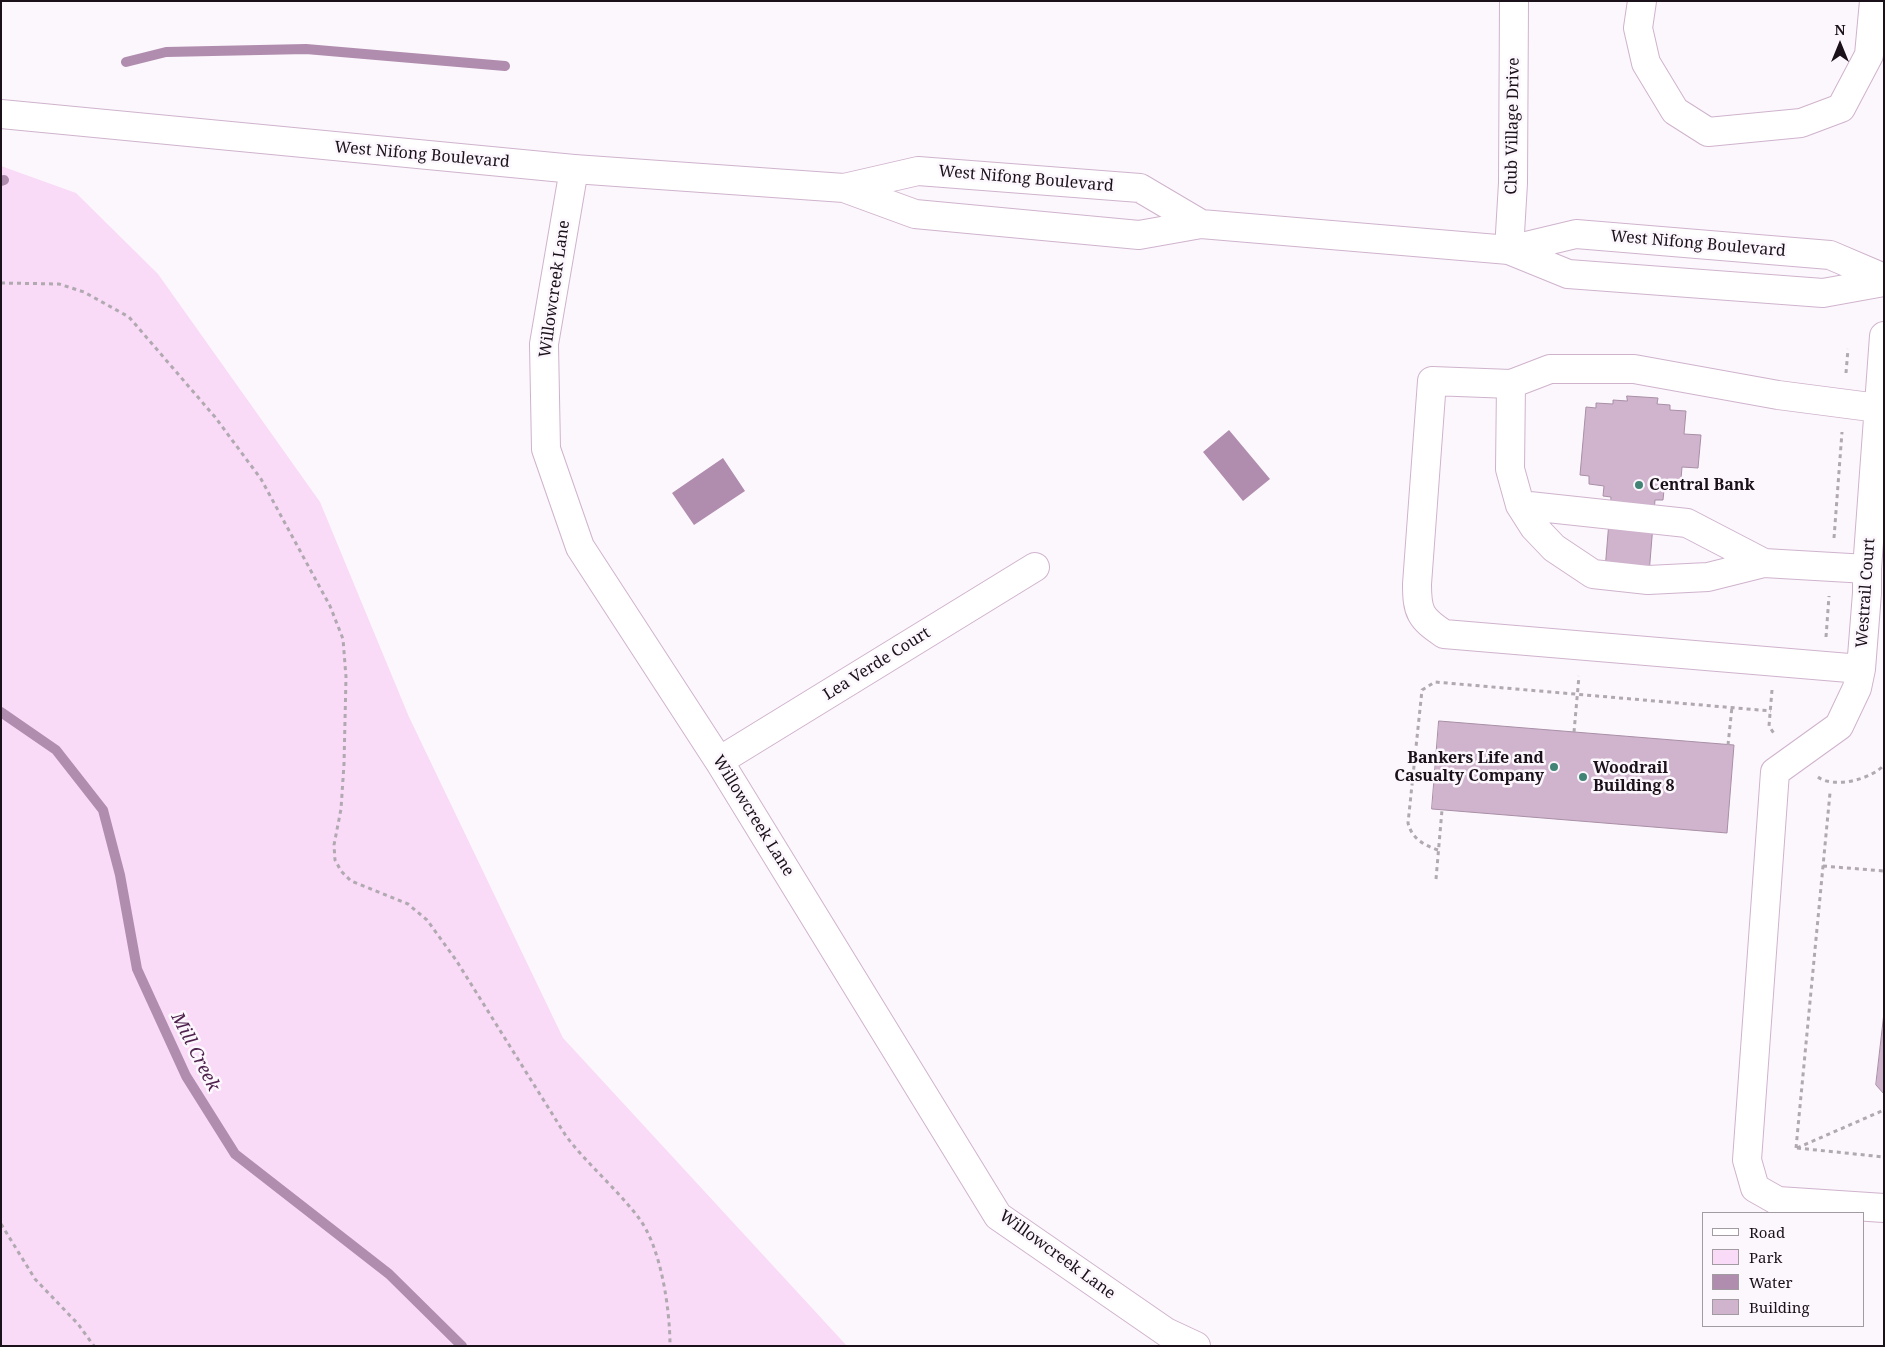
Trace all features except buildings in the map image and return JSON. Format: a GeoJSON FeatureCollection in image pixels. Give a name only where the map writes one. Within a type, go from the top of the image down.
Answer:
{"type":"FeatureCollection","features":[{"type":"Feature","properties":{"kind":"main road","name":"Club Village Drive"},"geometry":{"type":"LineString","coordinates":[[1509,250],[1513,183],[1514,1]]}},
{"type":"Feature","properties":{"kind":"main road"},"geometry":{"type":"LineString","coordinates":[[1642,1],[1638,28],[1646,63],[1675,111],[1708,132],[1801,123],[1841,108],[1869,55],[1874,1]]}},
{"type":"Feature","properties":{"kind":"main road","name":"West Nifong Boulevard"},"geometry":{"type":"LineString","coordinates":[[1,114],[574,169],[844,188],[915,214],[1139,235],[1201,224],[1509,250],[1568,274],[1823,293],[1884,280]]}},
{"type":"Feature","properties":{"kind":"main road","name":"Willowcreek Lane"},"geometry":{"type":"LineString","coordinates":[[574,169],[544,344],[546,449],[580,547],[719,761],[998,1216],[1166,1332],[1196,1346]]}},
{"type":"Feature","properties":{"kind":"main road","name":"West Nifong Boulevard"},"geometry":{"type":"LineString","coordinates":[[844,188],[918,170],[1140,188],[1201,224]]}},
{"type":"Feature","properties":{"kind":"main road","name":"West Nifong Boulevard"},"geometry":{"type":"LineString","coordinates":[[1509,250],[1576,234],[1830,254],[1884,280]]}},
{"type":"Feature","properties":{"kind":"main road","name":"Westrail Court"},"geometry":{"type":"LineString","coordinates":[[1884,336],[1878,408],[1873,585],[1857,688],[1840,726],[1776,772],[1747,1160],[1755,1188],[1778,1201],[1884,1208]]}},
{"type":"Feature","properties":{"kind":"main road"},"geometry":{"type":"LineString","coordinates":[[1861,669],[1444,634],[1425,621],[1417,606],[1432,381],[1511,384],[1550,369],[1634,369],[1778,395],[1878,408]]}},
{"type":"Feature","properties":{"kind":"main road"},"geometry":{"type":"LineString","coordinates":[[1511,384],[1510,469],[1520,505],[1534,527],[1554,548],[1593,574],[1648,580],[1708,577],[1764,563],[1831,567],[1873,585]]}},
{"type":"Feature","properties":{"kind":"main road"},"geometry":{"type":"LineString","coordinates":[[1520,505],[1687,523],[1764,563]]}},
{"type":"Feature","properties":{"kind":"main road","name":"Lea Verde Court"},"geometry":{"type":"LineString","coordinates":[[719,761],[1035,567]]}},
{"type":"Feature","properties":{"kind":"path"},"geometry":{"type":"LineString","coordinates":[[1,282],[59,284],[84,292],[129,318],[215,417],[261,479],[330,606],[342,639],[346,677],[344,764],[341,809],[334,845],[335,860],[341,871],[351,881],[408,904],[427,920],[456,960],[566,1136],[580,1155],[638,1217],[654,1243],[670,1324],[670,1346]]}},
{"type":"Feature","properties":{"kind":"path"},"geometry":{"type":"LineString","coordinates":[[1826,638],[1848,349]]}},
{"type":"Feature","properties":{"kind":"path"},"geometry":{"type":"LineString","coordinates":[[1574,732],[1582,646]]}},
{"type":"Feature","properties":{"kind":"path"},"geometry":{"type":"LineString","coordinates":[[1438,850],[1417,840],[1410,832],[1408,824],[1422,690],[1436,682],[1770,711]]}},
{"type":"Feature","properties":{"kind":"path"},"geometry":{"type":"LineString","coordinates":[[1728,745],[1732,708]]}},
{"type":"Feature","properties":{"kind":"path"},"geometry":{"type":"LineString","coordinates":[[1796,1148],[1830,793]]}},
{"type":"Feature","properties":{"kind":"path"},"geometry":{"type":"LineString","coordinates":[[1436,879],[1442,810]]}},
{"type":"Feature","properties":{"kind":"path"},"geometry":{"type":"LineString","coordinates":[[1823,866],[1884,871]]}},
{"type":"Feature","properties":{"kind":"path"},"geometry":{"type":"LineString","coordinates":[[1796,1148],[1884,1110]]}},
{"type":"Feature","properties":{"kind":"path"},"geometry":{"type":"LineString","coordinates":[[1796,1148],[1884,1157]]}},
{"type":"Feature","properties":{"kind":"path"},"geometry":{"type":"LineString","coordinates":[[1,1224],[35,1279],[78,1324],[94,1346]]}},
{"type":"Feature","properties":{"kind":"green space"},"geometry":{"type":"Polygon","coordinates":[[[1,166],[76,193],[158,274],[320,502],[409,717],[563,1038],[847,1346],[1,1346],[1,166]]]}},
{"type":"Feature","properties":{"kind":"water"},"geometry":{"type":"Polygon","coordinates":[[[1229,430],[1270,479],[1243,501],[1203,452],[1229,430]]]}},
{"type":"Feature","properties":{"kind":"water"},"geometry":{"type":"Polygon","coordinates":[[[723,458],[745,491],[694,525],[672,493],[723,458]]]}},
{"type":"Feature","properties":{"kind":"waterway"},"geometry":{"type":"LineString","coordinates":[[126,62],[166,52],[306,49],[505,66]]}},
{"type":"Feature","properties":{"kind":"waterway","name":"Mill Creek"},"geometry":{"type":"LineString","coordinates":[[1,712],[56,750],[103,810],[120,875],[137,969],[186,1076],[235,1154],[389,1274],[462,1346]]}},
{"type":"Feature","properties":{"kind":"place","name":"Central Bank"},"geometry":{"type":"Point","coordinates":[1639,485]}},
{"type":"Feature","properties":{"kind":"place","name":"Bankers Life and Casualty Company"},"geometry":{"type":"Point","coordinates":[1554,767]}},
{"type":"Feature","properties":{"kind":"place","name":"Woodrail Building 8"},"geometry":{"type":"Point","coordinates":[1583,777]}}]}
